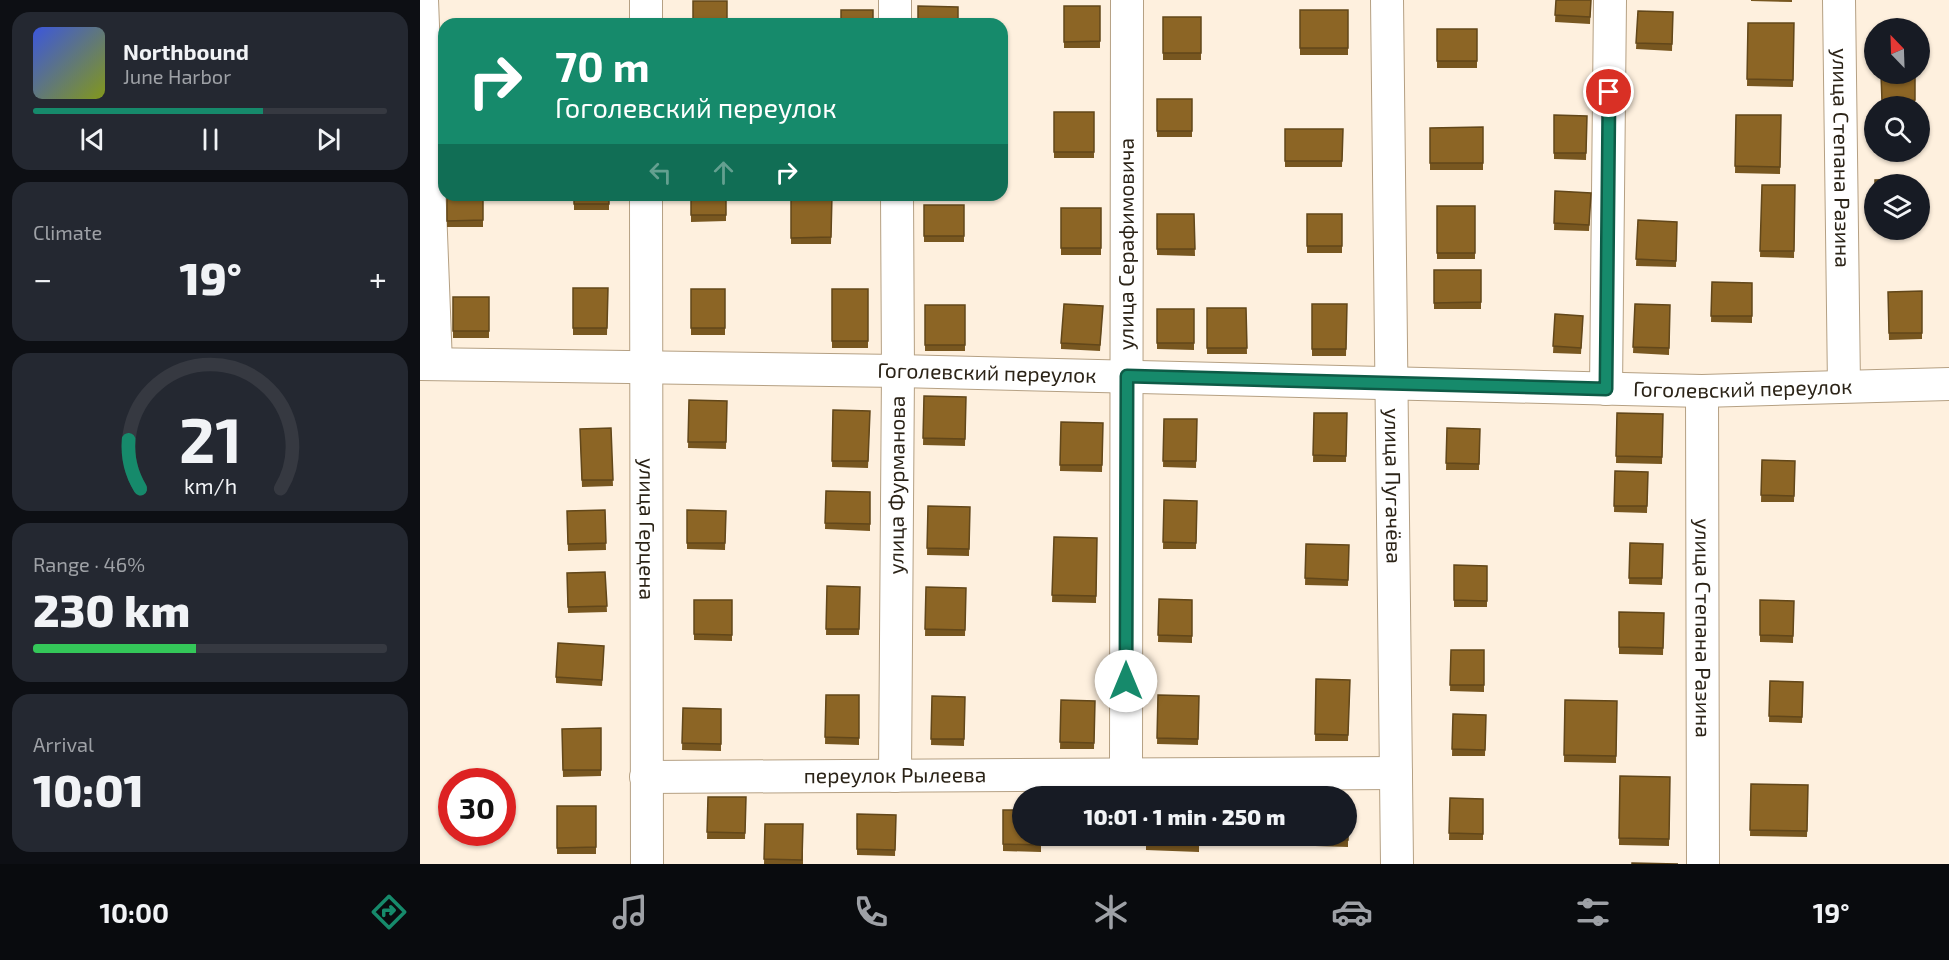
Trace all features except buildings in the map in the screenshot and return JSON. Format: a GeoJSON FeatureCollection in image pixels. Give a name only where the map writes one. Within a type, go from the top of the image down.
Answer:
{"type":"FeatureCollection","features":[{"type":"Feature","properties":{"kind":"street"},"geometry":{"type":"LineString","coordinates":[[422,0],[428,364]]}},
{"type":"Feature","properties":{"kind":"street"},"geometry":{"type":"LineString","coordinates":[[646,0],[646,18]]}},
{"type":"Feature","properties":{"kind":"street"},"geometry":{"type":"LineString","coordinates":[[895,0],[895,18]]}},
{"type":"Feature","properties":{"kind":"street","name":"улица Серафимовича"},"geometry":{"type":"LineString","coordinates":[[1126,775],[1127,0]]}},
{"type":"Feature","properties":{"kind":"street","name":"улица Пугачёва"},"geometry":{"type":"LineString","coordinates":[[1387,0],[1397,864]]}},
{"type":"Feature","properties":{"kind":"street"},"geometry":{"type":"LineString","coordinates":[[1606,389],[1610,0]]}},
{"type":"Feature","properties":{"kind":"street","name":"улица Степана Разина"},"geometry":{"type":"LineString","coordinates":[[1839,0],[1844,386]]}},
{"type":"Feature","properties":{"kind":"street","name":"улица Герцена"},"geometry":{"type":"LineString","coordinates":[[646,201],[647,864]]}},
{"type":"Feature","properties":{"kind":"street","name":"улица Фурманова"},"geometry":{"type":"LineString","coordinates":[[895,776],[897,201]]}},
{"type":"Feature","properties":{"kind":"street","name":"Гоголевский переулок"},"geometry":{"type":"LineString","coordinates":[[428,364],[898,371],[1702,391],[1949,384]]}},
{"type":"Feature","properties":{"kind":"street","name":"улица Степана Разина"},"geometry":{"type":"LineString","coordinates":[[1702,391],[1703,864]]}},
{"type":"Feature","properties":{"kind":"street","name":"переулок Рылеева"},"geometry":{"type":"LineString","coordinates":[[646,777],[1396,773]]}},
{"type":"Feature","properties":{"kind":"route"},"geometry":{"type":"LineString","coordinates":[[1126,681],[1127,376],[1606,389],[1609,92]]}}]}
